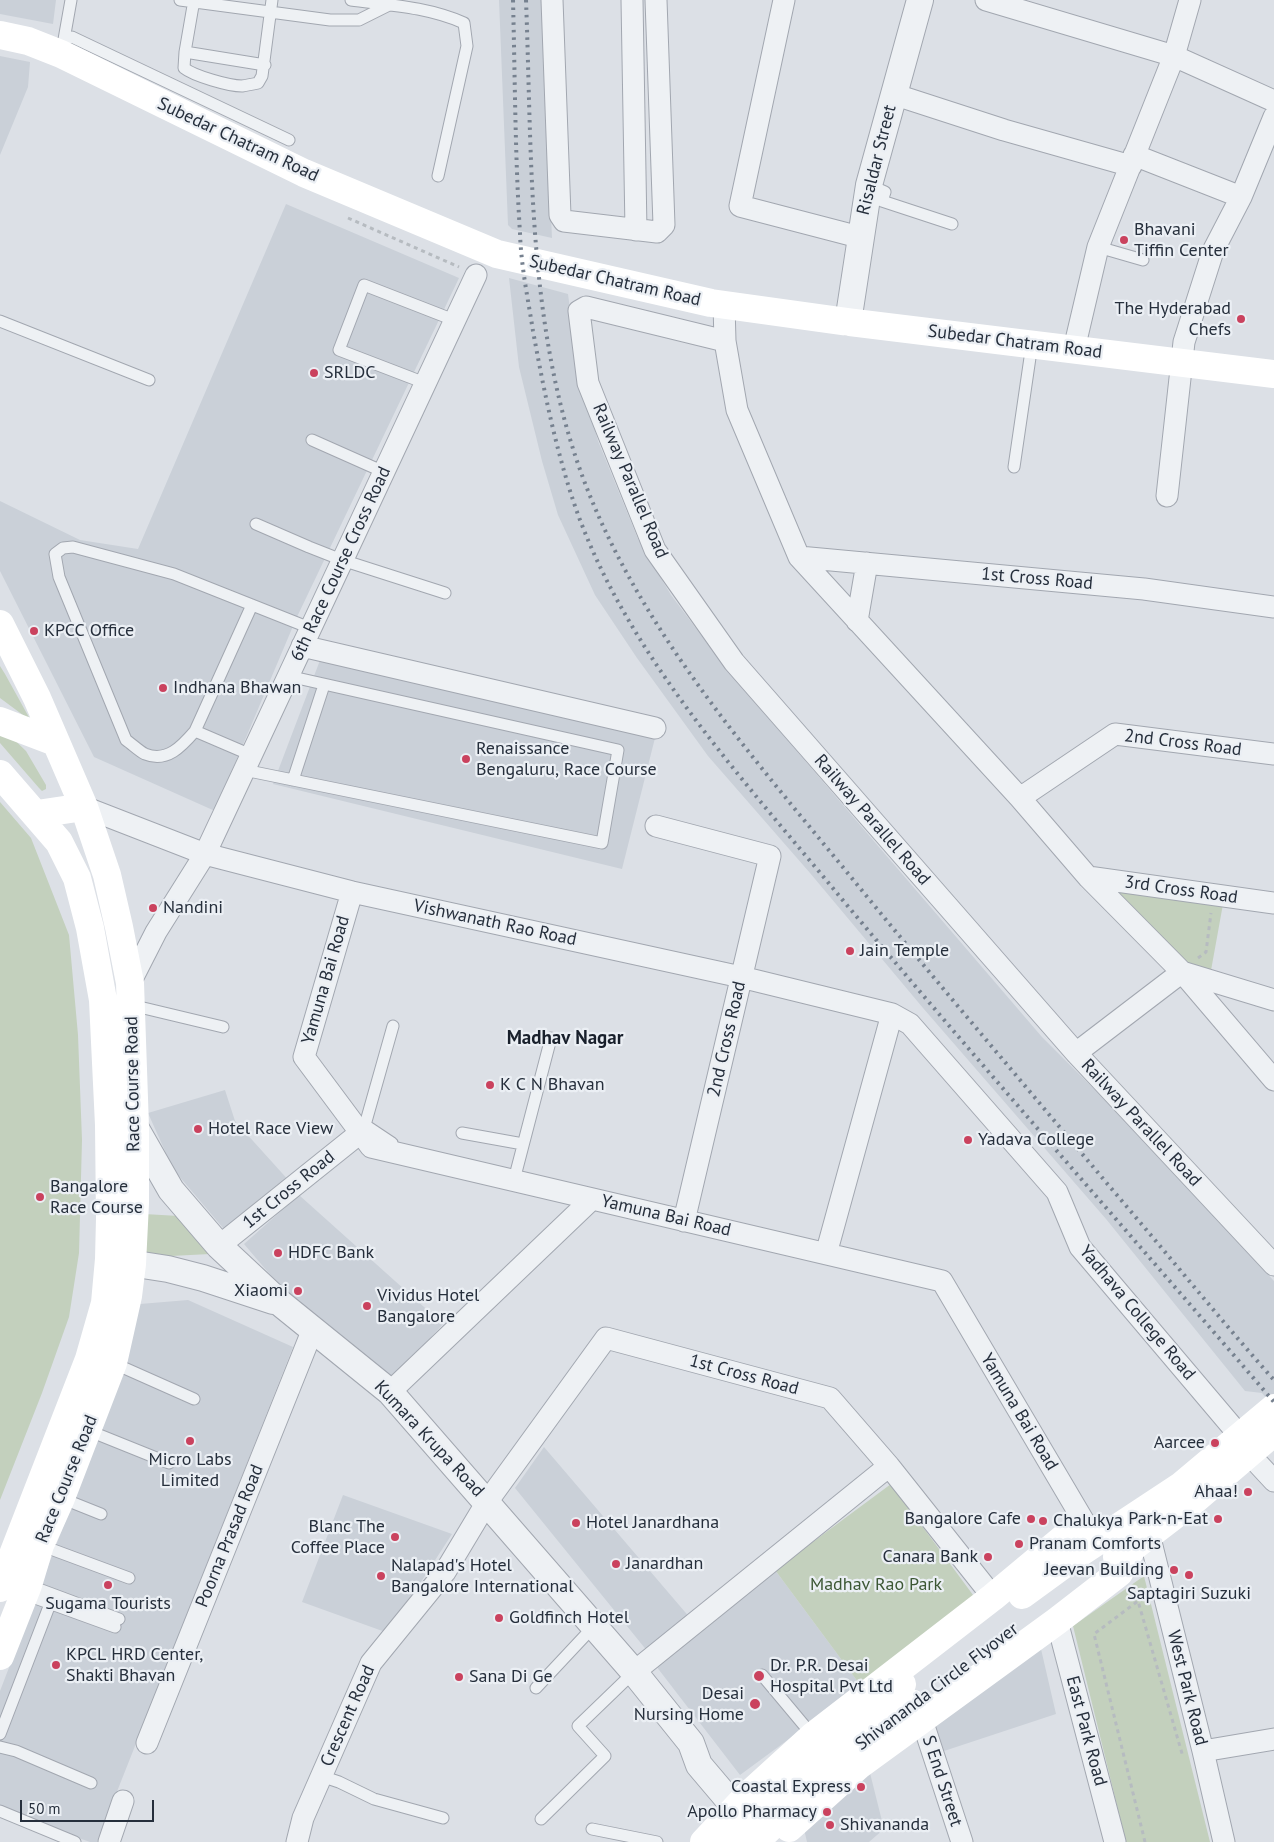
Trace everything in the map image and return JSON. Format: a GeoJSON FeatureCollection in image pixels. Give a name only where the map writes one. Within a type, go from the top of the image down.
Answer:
{"type":"FeatureCollection","features":[{"type":"Feature","properties":{"kind":"main road","name":"Subedar Chatram Road"},"geometry":{"type":"LineString","coordinates":[[0,35],[62,48],[304,173],[476,247],[497,254],[724,305],[1274,374]]}},
{"type":"Feature","properties":{"kind":"main road","name":"Race Course Road"},"geometry":{"type":"LineString","coordinates":[[0,1656],[17,1589],[105,1303],[121,1262],[135,1203],[136,1126],[130,994],[119,927],[107,875],[84,807],[37,698],[2,634]]}},
{"type":"Feature","properties":{"kind":"main road"},"geometry":{"type":"LineString","coordinates":[[0,721],[55,742]]}},
{"type":"Feature","properties":{"kind":"main road","name":"Race Course Road"},"geometry":{"type":"LineString","coordinates":[[0,774],[37,814],[59,842],[77,878],[90,928],[104,1000],[109,1125],[121,1262],[128,1296],[113,1363],[88,1430],[61,1498],[40,1545],[17,1589]]}},
{"type":"Feature","properties":{"kind":"main road"},"geometry":{"type":"LineString","coordinates":[[37,814],[84,807]]}},
{"type":"Feature","properties":{"kind":"main road"},"geometry":{"type":"LineString","coordinates":[[1245,1445],[1271,1419]]}},
{"type":"Feature","properties":{"kind":"main road","name":"Shivananda Circle Flyover"},"geometry":{"type":"LineString","coordinates":[[755,1842],[839,1761],[912,1703],[1106,1563],[1141,1541],[1192,1502],[1245,1445]]}},
{"type":"Feature","properties":{"kind":"main road","name":"Shivananda Circle Flyover"},"geometry":{"type":"LineString","coordinates":[[726,1842],[825,1747],[912,1703],[1044,1578],[1245,1445]]}},
{"type":"Feature","properties":{"kind":"main road"},"geometry":{"type":"LineString","coordinates":[[704,1842],[741,1801],[814,1736],[993,1597],[1065,1537],[1096,1542]]}},
{"type":"Feature","properties":{"kind":"main road"},"geometry":{"type":"LineString","coordinates":[[777,1840],[805,1812],[858,1766],[912,1703],[1057,1621],[1119,1574],[1141,1541]]}},
{"type":"Feature","properties":{"kind":"street"},"geometry":{"type":"LineString","coordinates":[[552,0],[560,215],[564,221],[580,224],[657,232],[664,225],[656,0]]}},
{"type":"Feature","properties":{"kind":"street"},"geometry":{"type":"LineString","coordinates":[[632,0],[636,230]]}},
{"type":"Feature","properties":{"kind":"street"},"geometry":{"type":"LineString","coordinates":[[784,0],[740,206],[860,237]]}},
{"type":"Feature","properties":{"kind":"street","name":"Risaldar Street"},"geometry":{"type":"LineString","coordinates":[[848,322],[869,185],[920,0]]}},
{"type":"Feature","properties":{"kind":"street"},"geometry":{"type":"LineString","coordinates":[[986,0],[1174,56],[1274,101]]}},
{"type":"Feature","properties":{"kind":"street"},"geometry":{"type":"LineString","coordinates":[[1074,349],[1098,247],[1174,56],[1190,0]]}},
{"type":"Feature","properties":{"kind":"street"},"geometry":{"type":"LineString","coordinates":[[893,94],[1004,130],[1132,160],[1240,197]]}},
{"type":"Feature","properties":{"kind":"street"},"geometry":{"type":"LineString","coordinates":[[1167,496],[1184,342],[1213,250],[1240,197],[1274,117]]}},
{"type":"Feature","properties":{"kind":"street","name":"6th Race Course Cross Road"},"geometry":{"type":"LineString","coordinates":[[130,994],[141,959],[205,854],[476,275]]}},
{"type":"Feature","properties":{"kind":"street"},"geometry":{"type":"LineString","coordinates":[[724,305],[725,341],[737,410],[799,557],[1020,798],[1088,877],[1182,972],[1274,1080]]}},
{"type":"Feature","properties":{"kind":"street","name":"Railway Parallel Road"},"geometry":{"type":"LineString","coordinates":[[725,341],[586,307],[579,311],[588,383],[655,550],[734,662],[1076,1053],[1274,1265]]}},
{"type":"Feature","properties":{"kind":"street","name":"1st Cross Road"},"geometry":{"type":"LineString","coordinates":[[799,557],[1144,589],[1274,606]]}},
{"type":"Feature","properties":{"kind":"street"},"geometry":{"type":"LineString","coordinates":[[857,621],[867,564]]}},
{"type":"Feature","properties":{"kind":"street"},"geometry":{"type":"LineString","coordinates":[[306,637],[656,728]]}},
{"type":"Feature","properties":{"kind":"street","name":"2nd Cross Road"},"geometry":{"type":"LineString","coordinates":[[1020,798],[1115,734],[1274,754]]}},
{"type":"Feature","properties":{"kind":"street","name":"Vishwanath Rao Road"},"geometry":{"type":"LineString","coordinates":[[84,807],[205,854],[352,892],[742,977],[901,1019]]}},
{"type":"Feature","properties":{"kind":"street","name":"2nd Cross Road"},"geometry":{"type":"LineString","coordinates":[[656,826],[770,856],[684,1221]]}},
{"type":"Feature","properties":{"kind":"street","name":"3rd Cross Road"},"geometry":{"type":"LineString","coordinates":[[1088,877],[1274,903]]}},
{"type":"Feature","properties":{"kind":"street","name":"Yamuna Bai Road"},"geometry":{"type":"LineString","coordinates":[[352,892],[304,1057],[372,1147],[942,1281],[1096,1542]]}},
{"type":"Feature","properties":{"kind":"street"},"geometry":{"type":"LineString","coordinates":[[1076,1053],[1182,972]]}},
{"type":"Feature","properties":{"kind":"street"},"geometry":{"type":"LineString","coordinates":[[1182,972],[1274,1000]]}},
{"type":"Feature","properties":{"kind":"street"},"geometry":{"type":"LineString","coordinates":[[826,1254],[901,1019]]}},
{"type":"Feature","properties":{"kind":"street","name":"Yadhava College Road"},"geometry":{"type":"LineString","coordinates":[[901,1019],[1057,1192],[1080,1247],[1274,1481]]}},
{"type":"Feature","properties":{"kind":"street","name":"Kumara Krupa Road"},"geometry":{"type":"LineString","coordinates":[[136,1126],[171,1190],[219,1246],[280,1303],[390,1392],[634,1672],[691,1743],[699,1765],[741,1801],[777,1840]]}},
{"type":"Feature","properties":{"kind":"street","name":"1st Cross Road"},"geometry":{"type":"LineString","coordinates":[[219,1246],[360,1133]]}},
{"type":"Feature","properties":{"kind":"street"},"geometry":{"type":"LineString","coordinates":[[390,1392],[592,1199]]}},
{"type":"Feature","properties":{"kind":"street"},"geometry":{"type":"LineString","coordinates":[[121,1262],[168,1269],[203,1278],[280,1303]]}},
{"type":"Feature","properties":{"kind":"street","name":"Poorna Prasad Road"},"geometry":{"type":"LineString","coordinates":[[147,1743],[313,1329]]}},
{"type":"Feature","properties":{"kind":"street","name":"1st Cross Road"},"geometry":{"type":"LineString","coordinates":[[487,1502],[606,1338],[830,1398],[889,1466],[993,1597]]}},
{"type":"Feature","properties":{"kind":"street"},"geometry":{"type":"LineString","coordinates":[[634,1672],[889,1466]]}},
{"type":"Feature","properties":{"kind":"street","name":"Crescent Road"},"geometry":{"type":"LineString","coordinates":[[297,1842],[303,1818],[371,1663],[445,1572],[487,1502]]}},
{"type":"Feature","properties":{"kind":"street","name":"West Park Road"},"geometry":{"type":"LineString","coordinates":[[1141,1541],[1203,1751],[1224,1842]]}},
{"type":"Feature","properties":{"kind":"street","name":"East Park Road"},"geometry":{"type":"LineString","coordinates":[[1057,1621],[1114,1842]]}},
{"type":"Feature","properties":{"kind":"street","name":"S End Street"},"geometry":{"type":"LineString","coordinates":[[912,1703],[962,1842]]}},
{"type":"Feature","properties":{"kind":"street"},"geometry":{"type":"LineString","coordinates":[[1203,1751],[1274,1738]]}},
{"type":"Feature","properties":{"kind":"street"},"geometry":{"type":"LineString","coordinates":[[109,1842],[123,1801]]}},
{"type":"Feature","properties":{"kind":"lane"},"geometry":{"type":"LineString","coordinates":[[62,48],[71,0]]}},
{"type":"Feature","properties":{"kind":"lane"},"geometry":{"type":"LineString","coordinates":[[180,0],[330,20],[359,20],[389,5]]}},
{"type":"Feature","properties":{"kind":"lane"},"geometry":{"type":"LineString","coordinates":[[193,1],[184,68],[204,78],[240,86],[258,83],[262,76],[272,0]]}},
{"type":"Feature","properties":{"kind":"lane"},"geometry":{"type":"LineString","coordinates":[[351,0],[371,1],[446,15],[464,23],[467,46],[438,176]]}},
{"type":"Feature","properties":{"kind":"lane"},"geometry":{"type":"LineString","coordinates":[[62,48],[72,37],[289,140]]}},
{"type":"Feature","properties":{"kind":"lane"},"geometry":{"type":"LineString","coordinates":[[185,52],[264,65]]}},
{"type":"Feature","properties":{"kind":"lane"},"geometry":{"type":"LineString","coordinates":[[869,185],[885,192],[882,202],[952,224]]}},
{"type":"Feature","properties":{"kind":"lane"},"geometry":{"type":"LineString","coordinates":[[1098,247],[1143,260]]}},
{"type":"Feature","properties":{"kind":"lane"},"geometry":{"type":"LineString","coordinates":[[425,383],[339,350],[364,285],[454,320]]}},
{"type":"Feature","properties":{"kind":"lane"},"geometry":{"type":"LineString","coordinates":[[0,321],[149,380]]}},
{"type":"Feature","properties":{"kind":"lane"},"geometry":{"type":"LineString","coordinates":[[1014,467],[1032,344]]}},
{"type":"Feature","properties":{"kind":"lane"},"geometry":{"type":"LineString","coordinates":[[312,440],[384,472]]}},
{"type":"Feature","properties":{"kind":"lane"},"geometry":{"type":"LineString","coordinates":[[256,524],[309,548],[445,594]]}},
{"type":"Feature","properties":{"kind":"lane"},"geometry":{"type":"LineString","coordinates":[[252,605],[195,731],[180,747],[166,756],[146,754],[126,740],[59,577],[55,554],[63,548],[73,547],[174,574],[252,605],[269,613],[306,637]]}},
{"type":"Feature","properties":{"kind":"lane"},"geometry":{"type":"LineString","coordinates":[[195,731],[248,763],[293,780],[602,843],[618,750],[288,676]]}},
{"type":"Feature","properties":{"kind":"lane"},"geometry":{"type":"LineString","coordinates":[[293,780],[324,685]]}},
{"type":"Feature","properties":{"kind":"lane"},"geometry":{"type":"LineString","coordinates":[[130,994],[223,1027]]}},
{"type":"Feature","properties":{"kind":"lane"},"geometry":{"type":"LineString","coordinates":[[390,1151],[392,1143],[365,1125],[393,1026]]}},
{"type":"Feature","properties":{"kind":"lane"},"geometry":{"type":"LineString","coordinates":[[514,1180],[551,1038]]}},
{"type":"Feature","properties":{"kind":"lane"},"geometry":{"type":"LineString","coordinates":[[462,1134],[523,1144]]}},
{"type":"Feature","properties":{"kind":"lane"},"geometry":{"type":"LineString","coordinates":[[113,1363],[194,1399]]}},
{"type":"Feature","properties":{"kind":"lane"},"geometry":{"type":"LineString","coordinates":[[88,1430],[169,1463]]}},
{"type":"Feature","properties":{"kind":"lane"},"geometry":{"type":"LineString","coordinates":[[61,1498],[101,1514]]}},
{"type":"Feature","properties":{"kind":"lane"},"geometry":{"type":"LineString","coordinates":[[40,1545],[129,1578]]}},
{"type":"Feature","properties":{"kind":"lane"},"geometry":{"type":"LineString","coordinates":[[17,1589],[117,1623],[50,1604],[17,1589]]}},
{"type":"Feature","properties":{"kind":"lane"},"geometry":{"type":"LineString","coordinates":[[0,1734],[50,1604]]}},
{"type":"Feature","properties":{"kind":"lane"},"geometry":{"type":"LineString","coordinates":[[536,1688],[595,1625]]}},
{"type":"Feature","properties":{"kind":"lane"},"geometry":{"type":"LineString","coordinates":[[541,1819],[605,1756],[578,1726],[634,1672]]}},
{"type":"Feature","properties":{"kind":"lane"},"geometry":{"type":"LineString","coordinates":[[762,1675],[814,1736]]}},
{"type":"Feature","properties":{"kind":"lane"},"geometry":{"type":"LineString","coordinates":[[0,1747],[16,1751],[91,1783]]}},
{"type":"Feature","properties":{"kind":"lane"},"geometry":{"type":"LineString","coordinates":[[321,1776],[339,1782],[374,1799],[443,1818]]}},
{"type":"Feature","properties":{"kind":"lane"},"geometry":{"type":"LineString","coordinates":[[0,1811],[75,1842]]}},
{"type":"Feature","properties":{"kind":"lane"},"geometry":{"type":"LineString","coordinates":[[592,1830],[657,1842]]}},
{"type":"Feature","properties":{"kind":"path"},"geometry":{"type":"LineString","coordinates":[[344,216],[476,275]]}},
{"type":"Feature","properties":{"kind":"path"},"geometry":{"type":"LineString","coordinates":[[1182,972],[1206,952],[1212,909]]}},
{"type":"Feature","properties":{"kind":"path"},"geometry":{"type":"LineString","coordinates":[[1145,1842],[1094,1634],[1138,1601],[1182,1756]]}},
{"type":"Feature","properties":{"kind":"shaded area"},"geometry":{"type":"Polygon","coordinates":[[[0,0],[56,0],[53,24],[0,14],[0,0]]]}},
{"type":"Feature","properties":{"kind":"shaded area"},"geometry":{"type":"Polygon","coordinates":[[[499,0],[542,0],[552,238],[512,229],[508,225],[499,0]]]}},
{"type":"Feature","properties":{"kind":"shaded area"},"geometry":{"type":"Polygon","coordinates":[[[0,56],[30,62],[28,87],[0,155],[0,56]]]}},
{"type":"Feature","properties":{"kind":"shaded area"},"geometry":{"type":"Polygon","coordinates":[[[286,204],[459,278],[296,619],[215,811],[94,757],[0,571],[0,501],[80,540],[138,549],[286,204]]]}},
{"type":"Feature","properties":{"kind":"shaded area"},"geometry":{"type":"Polygon","coordinates":[[[509,278],[568,294],[577,364],[598,441],[638,539],[671,595],[728,671],[1042,1037],[1118,1113],[1274,1281],[1274,1408],[1262,1393],[1245,1391],[1106,1219],[708,756],[637,658],[595,595],[558,515],[542,461],[519,367],[509,278]]]}},
{"type":"Feature","properties":{"kind":"shaded area","name":"Renaissance Bengaluru, Race Course"},"geometry":{"type":"Polygon","coordinates":[[[322,655],[656,734],[622,869],[273,784],[322,655]]]}},
{"type":"Feature","properties":{"kind":"shaded area"},"geometry":{"type":"Polygon","coordinates":[[[225,1090],[235,1121],[291,1183],[229,1235],[173,1169],[148,1113],[225,1090]]]}},
{"type":"Feature","properties":{"kind":"shaded area"},"geometry":{"type":"Polygon","coordinates":[[[299,1195],[443,1324],[389,1382],[295,1304],[244,1244],[299,1195]]]}},
{"type":"Feature","properties":{"kind":"shaded area"},"geometry":{"type":"Polygon","coordinates":[[[188,1300],[293,1347],[97,1842],[90,1842],[0,1810],[0,1691],[120,1379],[140,1304],[188,1300]]]}},
{"type":"Feature","properties":{"kind":"shaded area"},"geometry":{"type":"Polygon","coordinates":[[[544,1447],[691,1619],[648,1652],[515,1488],[544,1447]]]}},
{"type":"Feature","properties":{"kind":"shaded area"},"geometry":{"type":"Polygon","coordinates":[[[343,1495],[452,1534],[388,1633],[302,1602],[343,1495]]]}},
{"type":"Feature","properties":{"kind":"shaded area","name":"Dr. P.R. Desai Hospital Pvt Ltd"},"geometry":{"type":"Polygon","coordinates":[[[775,1570],[861,1686],[740,1775],[656,1666],[775,1570]]]}},
{"type":"Feature","properties":{"kind":"shaded area"},"geometry":{"type":"Polygon","coordinates":[[[1041,1649],[1056,1714],[941,1752],[935,1724],[1041,1649]]]}},
{"type":"Feature","properties":{"kind":"shaded area"},"geometry":{"type":"Polygon","coordinates":[[[870,1773],[884,1829],[869,1842],[807,1842],[804,1829],[870,1773]]]}},
{"type":"Feature","properties":{"kind":"green space"},"geometry":{"type":"Polygon","coordinates":[[[0,666],[5,674],[31,721],[0,698],[0,666]]]}},
{"type":"Feature","properties":{"kind":"green space"},"geometry":{"type":"Polygon","coordinates":[[[0,726],[26,751],[46,785],[46,789],[42,791],[39,788],[0,743],[0,726]]]}},
{"type":"Feature","properties":{"kind":"green space","name":"Bangalore Race Course"},"geometry":{"type":"Polygon","coordinates":[[[0,802],[31,838],[69,935],[78,1035],[82,1140],[79,1253],[69,1317],[42,1393],[0,1500],[0,802]]]}},
{"type":"Feature","properties":{"kind":"green space"},"geometry":{"type":"Polygon","coordinates":[[[1110,887],[1223,904],[1210,976],[1191,972],[1110,887]]]}},
{"type":"Feature","properties":{"kind":"green space"},"geometry":{"type":"Polygon","coordinates":[[[144,1214],[179,1216],[210,1254],[140,1255],[144,1214]]]}},
{"type":"Feature","properties":{"kind":"green space","name":"Madhav Rao Park"},"geometry":{"type":"Polygon","coordinates":[[[891,1484],[976,1599],[861,1686],[775,1570],[891,1484]]]}},
{"type":"Feature","properties":{"kind":"green space"},"geometry":{"type":"Polygon","coordinates":[[[1144,1576],[1210,1842],[1126,1842],[1073,1626],[1144,1576]]]}},
{"type":"Feature","properties":{"kind":"railway"},"geometry":{"type":"LineString","coordinates":[[513,0],[518,204],[525,282],[533,331],[551,421],[576,509],[598,563],[626,615],[657,665],[691,714],[766,808],[894,962],[1274,1402]]}},
{"type":"Feature","properties":{"kind":"railway"},"geometry":{"type":"LineString","coordinates":[[526,0],[535,233],[540,291],[549,348],[561,405],[577,461],[601,521],[630,579],[664,635],[701,689],[781,793],[956,1004],[1274,1380]]}},
{"type":"Feature","properties":{"kind":"place","name":"Bhavani Tiffin Center"},"geometry":{"type":"Point","coordinates":[1124,240]}},
{"type":"Feature","properties":{"kind":"place","name":"The Hyderabad Chefs"},"geometry":{"type":"Point","coordinates":[1241,319]}},
{"type":"Feature","properties":{"kind":"place","name":"SRLDC"},"geometry":{"type":"Point","coordinates":[314,373]}},
{"type":"Feature","properties":{"kind":"place","name":"KPCC Office"},"geometry":{"type":"Point","coordinates":[34,631]}},
{"type":"Feature","properties":{"kind":"place","name":"Indhana Bhawan"},"geometry":{"type":"Point","coordinates":[163,688]}},
{"type":"Feature","properties":{"kind":"place","name":"Renaissance Bengaluru, Race Course"},"geometry":{"type":"Point","coordinates":[466,759]}},
{"type":"Feature","properties":{"kind":"place","name":"Nandini"},"geometry":{"type":"Point","coordinates":[153,908]}},
{"type":"Feature","properties":{"kind":"place","name":"Jain Temple"},"geometry":{"type":"Point","coordinates":[850,951]}},
{"type":"Feature","properties":{"kind":"place","name":"K C N Bhavan"},"geometry":{"type":"Point","coordinates":[490,1085]}},
{"type":"Feature","properties":{"kind":"place","name":"Hotel Race View"},"geometry":{"type":"Point","coordinates":[198,1129]}},
{"type":"Feature","properties":{"kind":"place","name":"Yadava College"},"geometry":{"type":"Point","coordinates":[968,1140]}},
{"type":"Feature","properties":{"kind":"place","name":"Bangalore Race Course"},"geometry":{"type":"Point","coordinates":[40,1197]}},
{"type":"Feature","properties":{"kind":"place","name":"HDFC Bank"},"geometry":{"type":"Point","coordinates":[278,1253]}},
{"type":"Feature","properties":{"kind":"place","name":"Xiaomi"},"geometry":{"type":"Point","coordinates":[298,1291]}},
{"type":"Feature","properties":{"kind":"place","name":"Vividus Hotel Bangalore"},"geometry":{"type":"Point","coordinates":[367,1306]}},
{"type":"Feature","properties":{"kind":"place","name":"Micro Labs Limited"},"geometry":{"type":"Point","coordinates":[190,1441]}},
{"type":"Feature","properties":{"kind":"place","name":"Aarcee"},"geometry":{"type":"Point","coordinates":[1215,1443]}},
{"type":"Feature","properties":{"kind":"place","name":"Ahaa!"},"geometry":{"type":"Point","coordinates":[1248,1492]}},
{"type":"Feature","properties":{"kind":"place","name":"Bangalore Cafe"},"geometry":{"type":"Point","coordinates":[1031,1519]}},
{"type":"Feature","properties":{"kind":"place","name":"Park-n-Eat"},"geometry":{"type":"Point","coordinates":[1218,1519]}},
{"type":"Feature","properties":{"kind":"place","name":"Chalukya"},"geometry":{"type":"Point","coordinates":[1043,1521]}},
{"type":"Feature","properties":{"kind":"place","name":"Hotel Janardhana"},"geometry":{"type":"Point","coordinates":[576,1523]}},
{"type":"Feature","properties":{"kind":"place","name":"Blanc The Coffee Place"},"geometry":{"type":"Point","coordinates":[395,1537]}},
{"type":"Feature","properties":{"kind":"place","name":"Pranam Comforts"},"geometry":{"type":"Point","coordinates":[1019,1544]}},
{"type":"Feature","properties":{"kind":"place","name":"Canara Bank"},"geometry":{"type":"Point","coordinates":[988,1557]}},
{"type":"Feature","properties":{"kind":"place","name":"Janardhan"},"geometry":{"type":"Point","coordinates":[616,1564]}},
{"type":"Feature","properties":{"kind":"place","name":"Jeevan Building"},"geometry":{"type":"Point","coordinates":[1174,1570]}},
{"type":"Feature","properties":{"kind":"place","name":"Saptagiri Suzuki"},"geometry":{"type":"Point","coordinates":[1189,1575]}},
{"type":"Feature","properties":{"kind":"place","name":"Nalapad's Hotel Bangalore International"},"geometry":{"type":"Point","coordinates":[381,1576]}},
{"type":"Feature","properties":{"kind":"place","name":"Sugama Tourists"},"geometry":{"type":"Point","coordinates":[108,1585]}},
{"type":"Feature","properties":{"kind":"place","name":"Goldfinch Hotel"},"geometry":{"type":"Point","coordinates":[499,1618]}},
{"type":"Feature","properties":{"kind":"place","name":"KPCL HRD Center, Shakti Bhavan"},"geometry":{"type":"Point","coordinates":[56,1665]}},
{"type":"Feature","properties":{"kind":"place","name":"Dr. P.R. Desai Hospital Pvt Ltd"},"geometry":{"type":"Point","coordinates":[759,1676]}},
{"type":"Feature","properties":{"kind":"place","name":"Sana Di Ge"},"geometry":{"type":"Point","coordinates":[459,1677]}},
{"type":"Feature","properties":{"kind":"place","name":"Desai Nursing Home"},"geometry":{"type":"Point","coordinates":[755,1704]}},
{"type":"Feature","properties":{"kind":"place","name":"Coastal Express"},"geometry":{"type":"Point","coordinates":[861,1787]}},
{"type":"Feature","properties":{"kind":"place","name":"Apollo Pharmacy"},"geometry":{"type":"Point","coordinates":[827,1812]}},
{"type":"Feature","properties":{"kind":"place","name":"Shivananda"},"geometry":{"type":"Point","coordinates":[830,1825]}},
{"type":"Feature","properties":{"kind":"district","name":"Madhav Nagar"},"geometry":{"type":"Point","coordinates":[565,1039]}}]}
